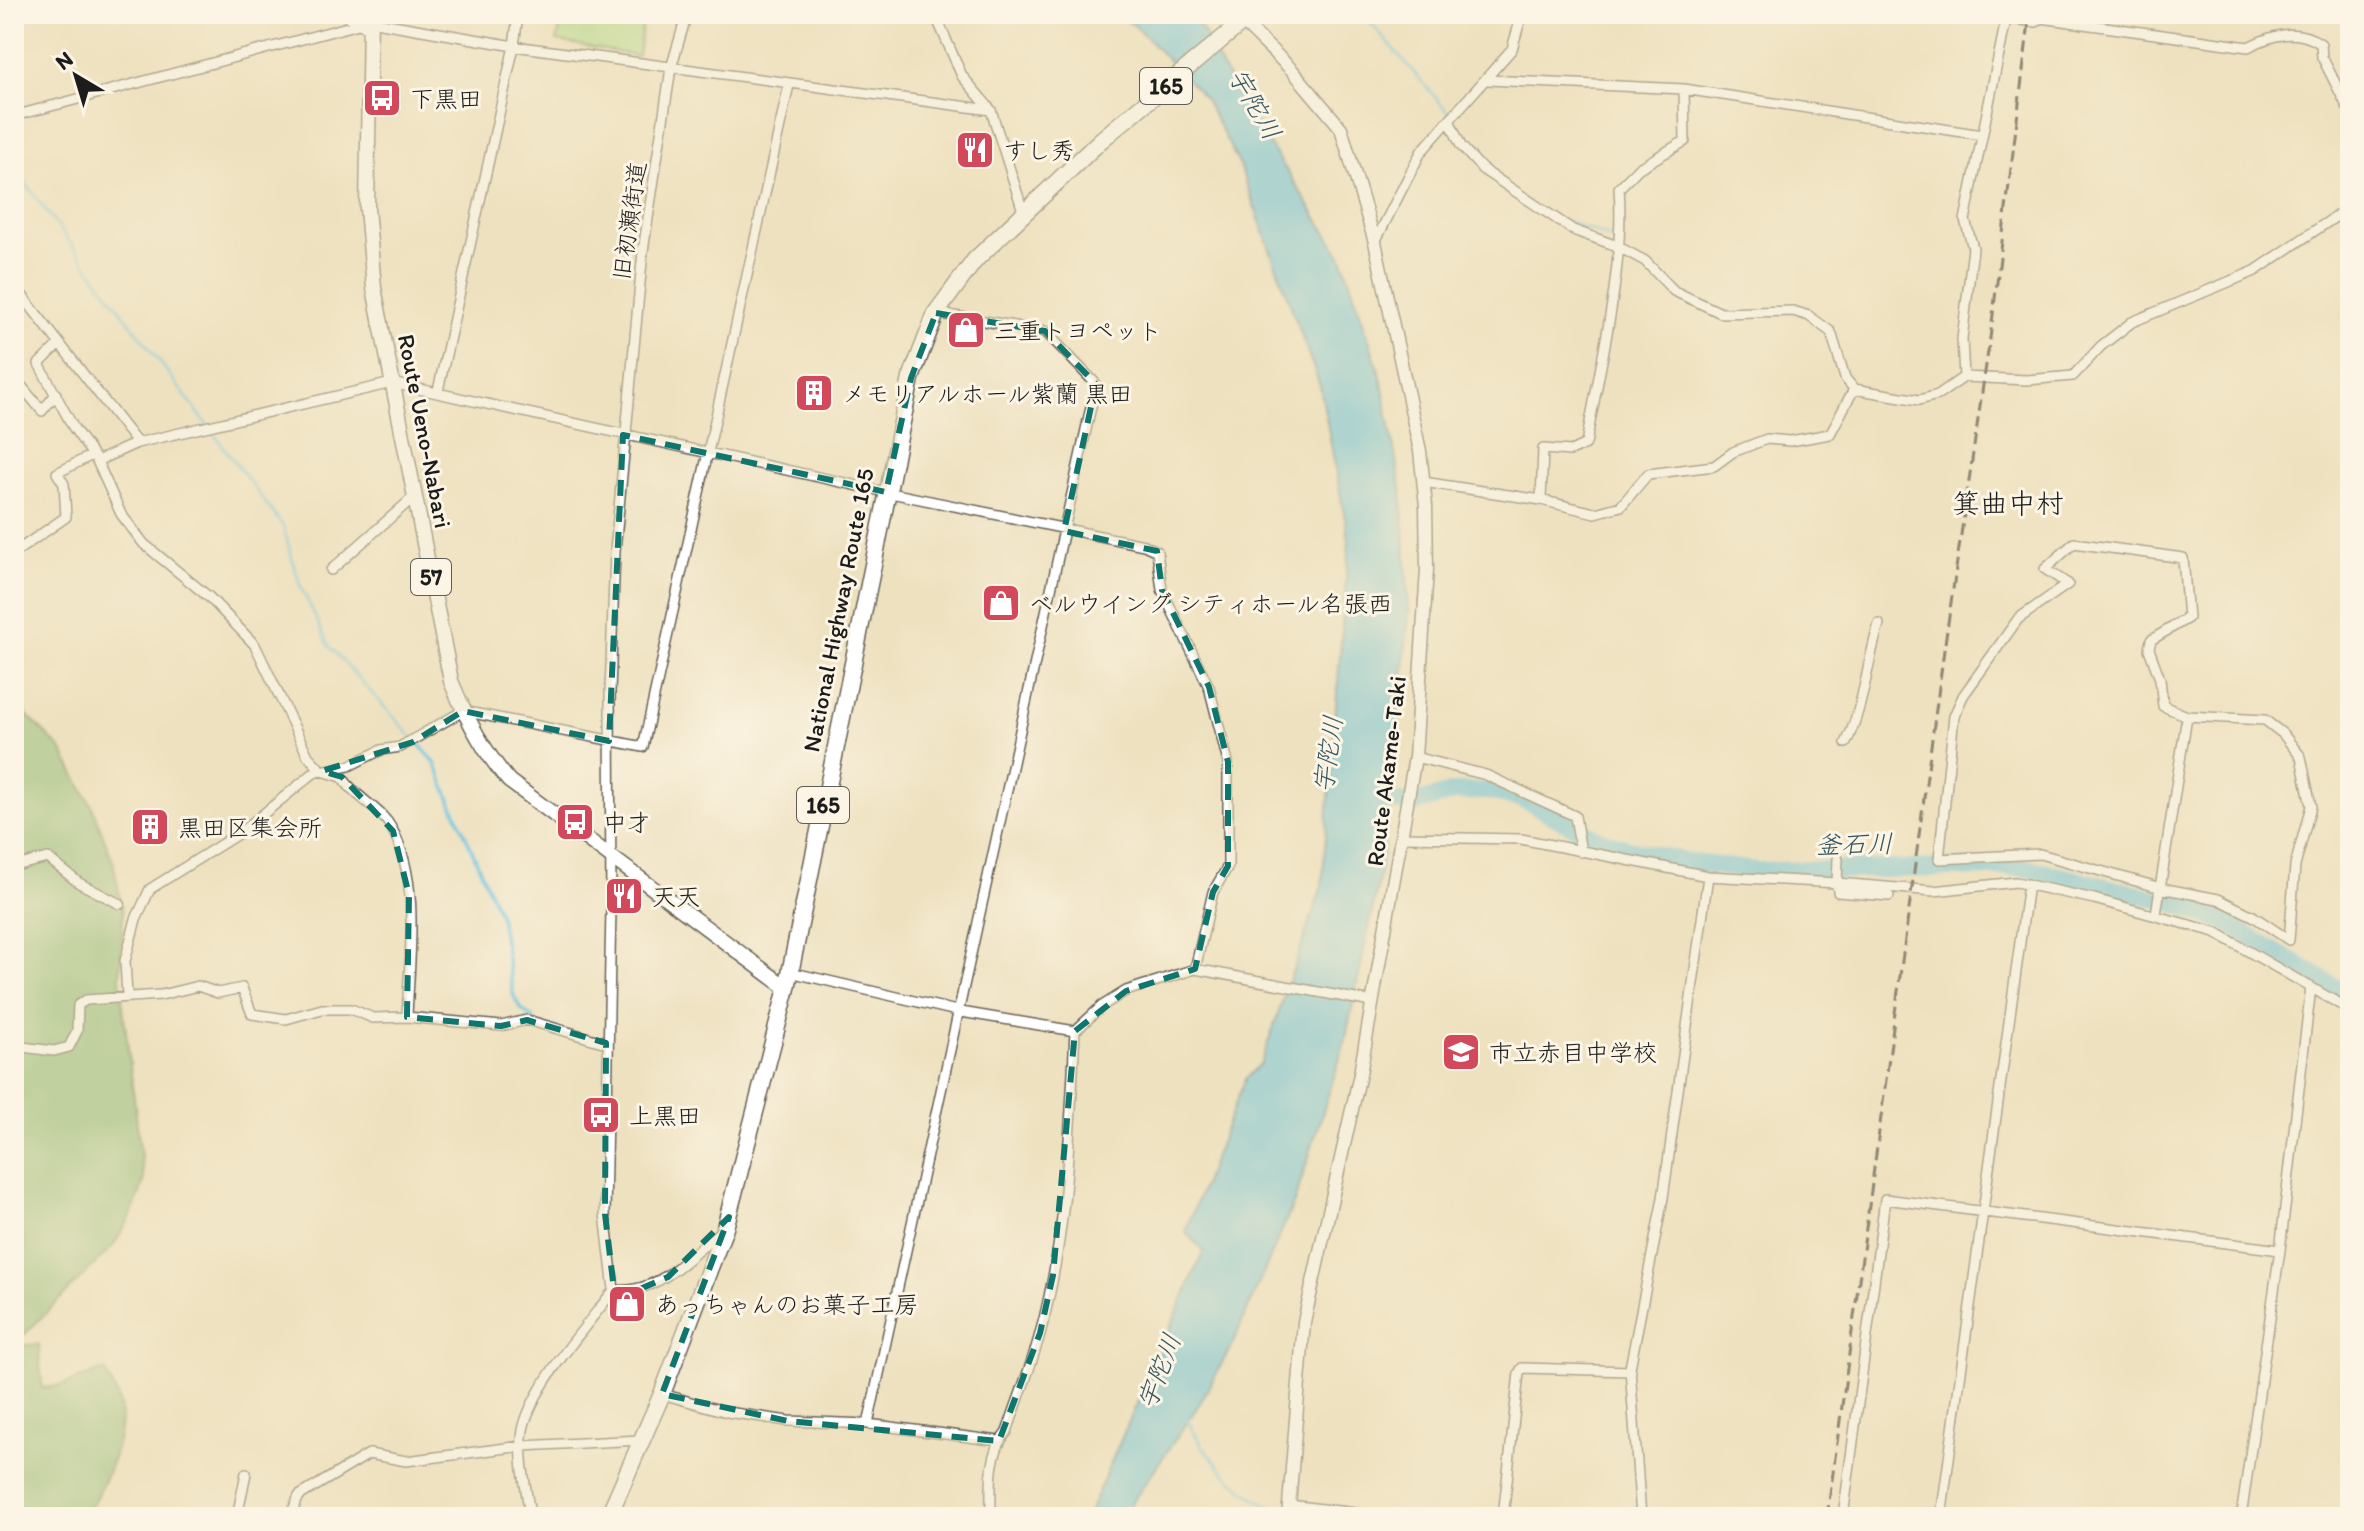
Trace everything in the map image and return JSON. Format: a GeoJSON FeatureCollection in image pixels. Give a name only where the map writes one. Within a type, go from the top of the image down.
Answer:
{"type":"FeatureCollection","features":[{"type":"Feature","properties":{"kind":"highway","name":"National Highway Route 165"},"geometry":{"type":"LineString","coordinates":[[608,1517],[662,1394],[725,1228],[788,980],[911,378],[936,313],[975,260],[1023,211],[1241,20]]}},
{"type":"Feature","properties":{"kind":"main road"},"geometry":{"type":"LineString","coordinates":[[348,14],[368,20]]}},
{"type":"Feature","properties":{"kind":"main road","name":"Route Ueno-Nabari"},"geometry":{"type":"LineString","coordinates":[[368,20],[367,208],[374,288],[451,681],[463,711],[478,740],[509,781],[609,859],[788,980]]}},
{"type":"Feature","properties":{"kind":"main road","name":"Route Akame-Taki"},"geometry":{"type":"LineString","coordinates":[[1241,20],[1320,100],[1341,128],[1375,242],[1423,482],[1427,569],[1415,757],[1369,1002],[1360,1074],[1304,1322],[1288,1513]]}},
{"type":"Feature","properties":{"kind":"street"},"geometry":{"type":"LineString","coordinates":[[438,391],[514,46],[517,23],[511,14]]}},
{"type":"Feature","properties":{"kind":"street","name":"旧初瀬街道"},"geometry":{"type":"LineString","coordinates":[[614,1290],[605,1214],[609,741],[615,550],[623,435],[643,251],[671,68],[687,14]]}},
{"type":"Feature","properties":{"kind":"street"},"geometry":{"type":"LineString","coordinates":[[935,14],[962,76],[991,110],[1023,211]]}},
{"type":"Feature","properties":{"kind":"street"},"geometry":{"type":"LineString","coordinates":[[1375,242],[1421,152],[1488,80],[1512,49],[1522,14]]}},
{"type":"Feature","properties":{"kind":"street"},"geometry":{"type":"LineString","coordinates":[[1964,377],[1962,339],[1973,248],[1965,220],[2007,16],[2248,47],[2267,38],[2302,34],[2321,44],[2322,57],[2350,112]]}},
{"type":"Feature","properties":{"kind":"street"},"geometry":{"type":"LineString","coordinates":[[14,116],[368,20],[514,46],[991,110]]}},
{"type":"Feature","properties":{"kind":"street"},"geometry":{"type":"LineString","coordinates":[[1488,80],[1684,89],[1982,135]]}},
{"type":"Feature","properties":{"kind":"street"},"geometry":{"type":"LineString","coordinates":[[127,995],[125,961],[136,919],[150,889],[241,832],[315,772],[349,766],[381,750],[417,740],[463,711],[643,747],[789,85]]}},
{"type":"Feature","properties":{"kind":"street"},"geometry":{"type":"LineString","coordinates":[[1541,500],[1543,449],[1571,451],[1586,444],[1608,324],[1617,246],[1619,188],[1639,168],[1685,141],[1684,89]]}},
{"type":"Feature","properties":{"kind":"street"},"geometry":{"type":"LineString","coordinates":[[1450,122],[1461,146],[1482,169],[1573,230],[1617,246],[1645,261],[1674,291],[1721,313],[1793,311],[1809,316],[1831,332],[1845,378],[1854,389],[1919,400],[1938,395],[1964,377],[2027,380],[2073,376],[2101,346],[2132,322],[2255,271],[2350,207]]}},
{"type":"Feature","properties":{"kind":"street"},"geometry":{"type":"LineString","coordinates":[[14,285],[137,443]]}},
{"type":"Feature","properties":{"kind":"street"},"geometry":{"type":"LineString","coordinates":[[868,1424],[961,1012],[1096,384],[1045,331],[936,313]]}},
{"type":"Feature","properties":{"kind":"street"},"geometry":{"type":"LineString","coordinates":[[59,344],[39,364],[94,458],[121,514],[144,544],[210,598],[255,645],[308,756],[322,771],[342,777],[352,794],[382,815],[393,831],[409,895],[407,1017]]}},
{"type":"Feature","properties":{"kind":"street"},"geometry":{"type":"LineString","coordinates":[[14,377],[42,411],[56,394]]}},
{"type":"Feature","properties":{"kind":"street"},"geometry":{"type":"LineString","coordinates":[[14,553],[66,517],[64,484],[57,473],[137,443],[392,383],[1064,531],[1144,545],[1157,551],[1162,590],[1209,687],[1228,762],[1228,866],[1213,892],[1195,969]]}},
{"type":"Feature","properties":{"kind":"street"},"geometry":{"type":"LineString","coordinates":[[1423,482],[1541,500],[1595,513],[1609,511],[1621,506],[1648,474],[1714,466],[1733,452],[1767,439],[1830,434],[1854,389]]}},
{"type":"Feature","properties":{"kind":"street"},"geometry":{"type":"LineString","coordinates":[[331,570],[415,496]]}},
{"type":"Feature","properties":{"kind":"street"},"geometry":{"type":"LineString","coordinates":[[2074,543],[2183,558],[2188,618],[2151,640],[2149,649],[2160,679],[2163,706],[2187,716],[2265,720],[2283,734],[2301,757],[2311,806],[2295,866],[2289,940],[2253,916],[2218,899],[2161,890],[2040,854],[1939,859],[1954,716],[1963,696],[2018,619],[2068,584],[2045,569],[2074,543]]}},
{"type":"Feature","properties":{"kind":"street"},"geometry":{"type":"LineString","coordinates":[[1846,743],[1858,720],[1867,664],[1879,624]]}},
{"type":"Feature","properties":{"kind":"street"},"geometry":{"type":"LineString","coordinates":[[2157,911],[2187,716]]}},
{"type":"Feature","properties":{"kind":"street"},"geometry":{"type":"LineString","coordinates":[[1415,757],[1486,775],[1576,820],[1581,852]]}},
{"type":"Feature","properties":{"kind":"street"},"geometry":{"type":"LineString","coordinates":[[1402,837],[1521,839],[1708,876],[1837,881],[1934,891],[1994,882],[2028,884],[2157,911],[2215,932],[2350,1010]]}},
{"type":"Feature","properties":{"kind":"street"},"geometry":{"type":"LineString","coordinates":[[19,865],[48,858],[79,883],[120,904]]}},
{"type":"Feature","properties":{"kind":"street"},"geometry":{"type":"LineString","coordinates":[[1839,861],[1838,892],[1889,896]]}},
{"type":"Feature","properties":{"kind":"street"},"geometry":{"type":"LineString","coordinates":[[1641,1517],[1631,1371],[1663,1198],[1708,876]]}},
{"type":"Feature","properties":{"kind":"street"},"geometry":{"type":"LineString","coordinates":[[1941,1517],[2028,884]]}},
{"type":"Feature","properties":{"kind":"street"},"geometry":{"type":"LineString","coordinates":[[991,1517],[991,1479],[999,1441],[1007,1432],[1040,1333],[1053,1275],[1070,1135],[1075,1031],[1102,1006],[1126,991],[1195,969],[1369,1002]]}},
{"type":"Feature","properties":{"kind":"street"},"geometry":{"type":"LineString","coordinates":[[788,980],[1075,1031]]}},
{"type":"Feature","properties":{"kind":"street"},"geometry":{"type":"LineString","coordinates":[[14,1046],[63,1050],[74,1040],[78,1005],[86,1000],[161,995],[198,986],[218,993],[235,987],[242,988],[252,1014],[262,1018],[286,1019],[322,1009],[351,1009],[373,1018],[407,1017],[501,1026],[527,1020],[606,1043]]}},
{"type":"Feature","properties":{"kind":"street"},"geometry":{"type":"LineString","coordinates":[[2241,1517],[2280,1250],[2311,987]]}},
{"type":"Feature","properties":{"kind":"street"},"geometry":{"type":"LineString","coordinates":[[1843,1517],[1885,1199],[2280,1250]]}},
{"type":"Feature","properties":{"kind":"street"},"geometry":{"type":"LineString","coordinates":[[530,1517],[522,1446],[523,1428],[552,1373],[614,1290],[633,1292],[668,1277],[725,1228]]}},
{"type":"Feature","properties":{"kind":"street"},"geometry":{"type":"LineString","coordinates":[[1503,1517],[1522,1368],[1631,1371]]}},
{"type":"Feature","properties":{"kind":"street"},"geometry":{"type":"LineString","coordinates":[[662,1394],[727,1412],[773,1419],[868,1424],[999,1441]]}},
{"type":"Feature","properties":{"kind":"street"},"geometry":{"type":"LineString","coordinates":[[290,1517],[299,1496],[369,1454],[406,1461],[522,1446],[641,1440]]}},
{"type":"Feature","properties":{"kind":"street"},"geometry":{"type":"LineString","coordinates":[[237,1517],[246,1473]]}},
{"type":"Feature","properties":{"kind":"street"},"geometry":{"type":"LineString","coordinates":[[1288,1513],[1389,1517]]}},
{"type":"Feature","properties":{"kind":"highlighted area"},"geometry":{"type":"Polygon","coordinates":[[[936,313],[1045,331],[1096,384],[1064,531],[1157,551],[1162,590],[1209,687],[1228,762],[1228,866],[1213,892],[1195,969],[1126,991],[1075,1031],[1053,1275],[1040,1333],[999,1441],[788,1421],[662,1394],[729,1217],[668,1277],[633,1292],[614,1290],[605,1214],[606,1043],[527,1020],[501,1026],[407,1017],[409,895],[393,831],[342,777],[322,771],[413,742],[463,711],[609,741],[623,435],[886,492],[911,378],[936,313]]]}},
{"type":"Feature","properties":{"kind":"green space"},"geometry":{"type":"Polygon","coordinates":[[[563,14],[644,14],[638,56],[557,41],[563,14]]]}},
{"type":"Feature","properties":{"kind":"green space"},"geometry":{"type":"Polygon","coordinates":[[[14,702],[61,749],[91,804],[113,861],[123,913],[120,981],[144,1182],[130,1218],[114,1245],[14,1345],[14,702]]]}},
{"type":"Feature","properties":{"kind":"green space"},"geometry":{"type":"Polygon","coordinates":[[[39,1344],[42,1388],[62,1385],[105,1370],[119,1401],[121,1419],[117,1447],[89,1510],[91,1517],[14,1517],[14,1346],[39,1344]]]}},
{"type":"Feature","properties":{"kind":"water","name":"宇陀川"},"geometry":{"type":"Polygon","coordinates":[[[1113,14],[1186,14],[1202,29],[1234,89],[1342,257],[1381,377],[1402,493],[1409,610],[1396,759],[1381,869],[1345,1042],[1295,1200],[1233,1343],[1200,1403],[1122,1517],[1087,1517],[1204,1251],[1185,1232],[1245,1079],[1261,1063],[1322,886],[1349,540],[1320,386],[1239,164],[1204,97],[1134,25],[1113,14]]]}},
{"type":"Feature","properties":{"kind":"waterway"},"geometry":{"type":"LineString","coordinates":[[1363,14],[1450,114]]}},
{"type":"Feature","properties":{"kind":"waterway"},"geometry":{"type":"LineString","coordinates":[[1455,121],[1459,130]]}},
{"type":"Feature","properties":{"kind":"waterway"},"geometry":{"type":"LineString","coordinates":[[14,168],[283,526],[300,585],[329,646],[434,761],[500,916],[513,994],[520,1008],[534,1019]]}},
{"type":"Feature","properties":{"kind":"waterway"},"geometry":{"type":"LineString","coordinates":[[1566,221],[1611,238]]}},
{"type":"Feature","properties":{"kind":"waterway","name":"釜石川"},"geometry":{"type":"LineString","coordinates":[[1367,800],[1416,803],[1454,792],[1491,791],[1525,800],[1595,838],[1624,848],[1688,862],[1756,871],[2023,867],[2177,904],[2223,921],[2350,996]]}},
{"type":"Feature","properties":{"kind":"waterway"},"geometry":{"type":"LineString","coordinates":[[1186,1417],[1203,1446],[1226,1474],[1254,1497],[1284,1512]]}},
{"type":"Feature","properties":{"kind":"waterway"},"geometry":{"type":"LineString","coordinates":[[1292,1513],[1328,1517]]}},
{"type":"Feature","properties":{"kind":"railway"},"geometry":{"type":"LineString","coordinates":[[1827,1517],[1944,650],[1991,331],[2030,14]]}},
{"type":"Feature","properties":{"kind":"place","name":"下黒田"},"geometry":{"type":"Point","coordinates":[382,98]}},
{"type":"Feature","properties":{"kind":"place","name":"すし秀"},"geometry":{"type":"Point","coordinates":[975,150]}},
{"type":"Feature","properties":{"kind":"place","name":"三重トヨペット"},"geometry":{"type":"Point","coordinates":[966,330]}},
{"type":"Feature","properties":{"kind":"place","name":"メモリアルホール紫蘭 黒田"},"geometry":{"type":"Point","coordinates":[814,393]}},
{"type":"Feature","properties":{"kind":"place","name":"ベルウイング シティホール名張西"},"geometry":{"type":"Point","coordinates":[1001,603]}},
{"type":"Feature","properties":{"kind":"place","name":"中才"},"geometry":{"type":"Point","coordinates":[575,822]}},
{"type":"Feature","properties":{"kind":"place","name":"黒田区集会所"},"geometry":{"type":"Point","coordinates":[150,827]}},
{"type":"Feature","properties":{"kind":"place","name":"天天"},"geometry":{"type":"Point","coordinates":[624,896]}},
{"type":"Feature","properties":{"kind":"place","name":"市立赤目中学校"},"geometry":{"type":"Point","coordinates":[1461,1052]}},
{"type":"Feature","properties":{"kind":"place","name":"上黒田"},"geometry":{"type":"Point","coordinates":[601,1115]}},
{"type":"Feature","properties":{"kind":"place","name":"あっちゃんのお菓子工房"},"geometry":{"type":"Point","coordinates":[627,1304]}},
{"type":"Feature","properties":{"kind":"district","name":"箕曲中村"},"geometry":{"type":"Point","coordinates":[2008,503]}}]}
